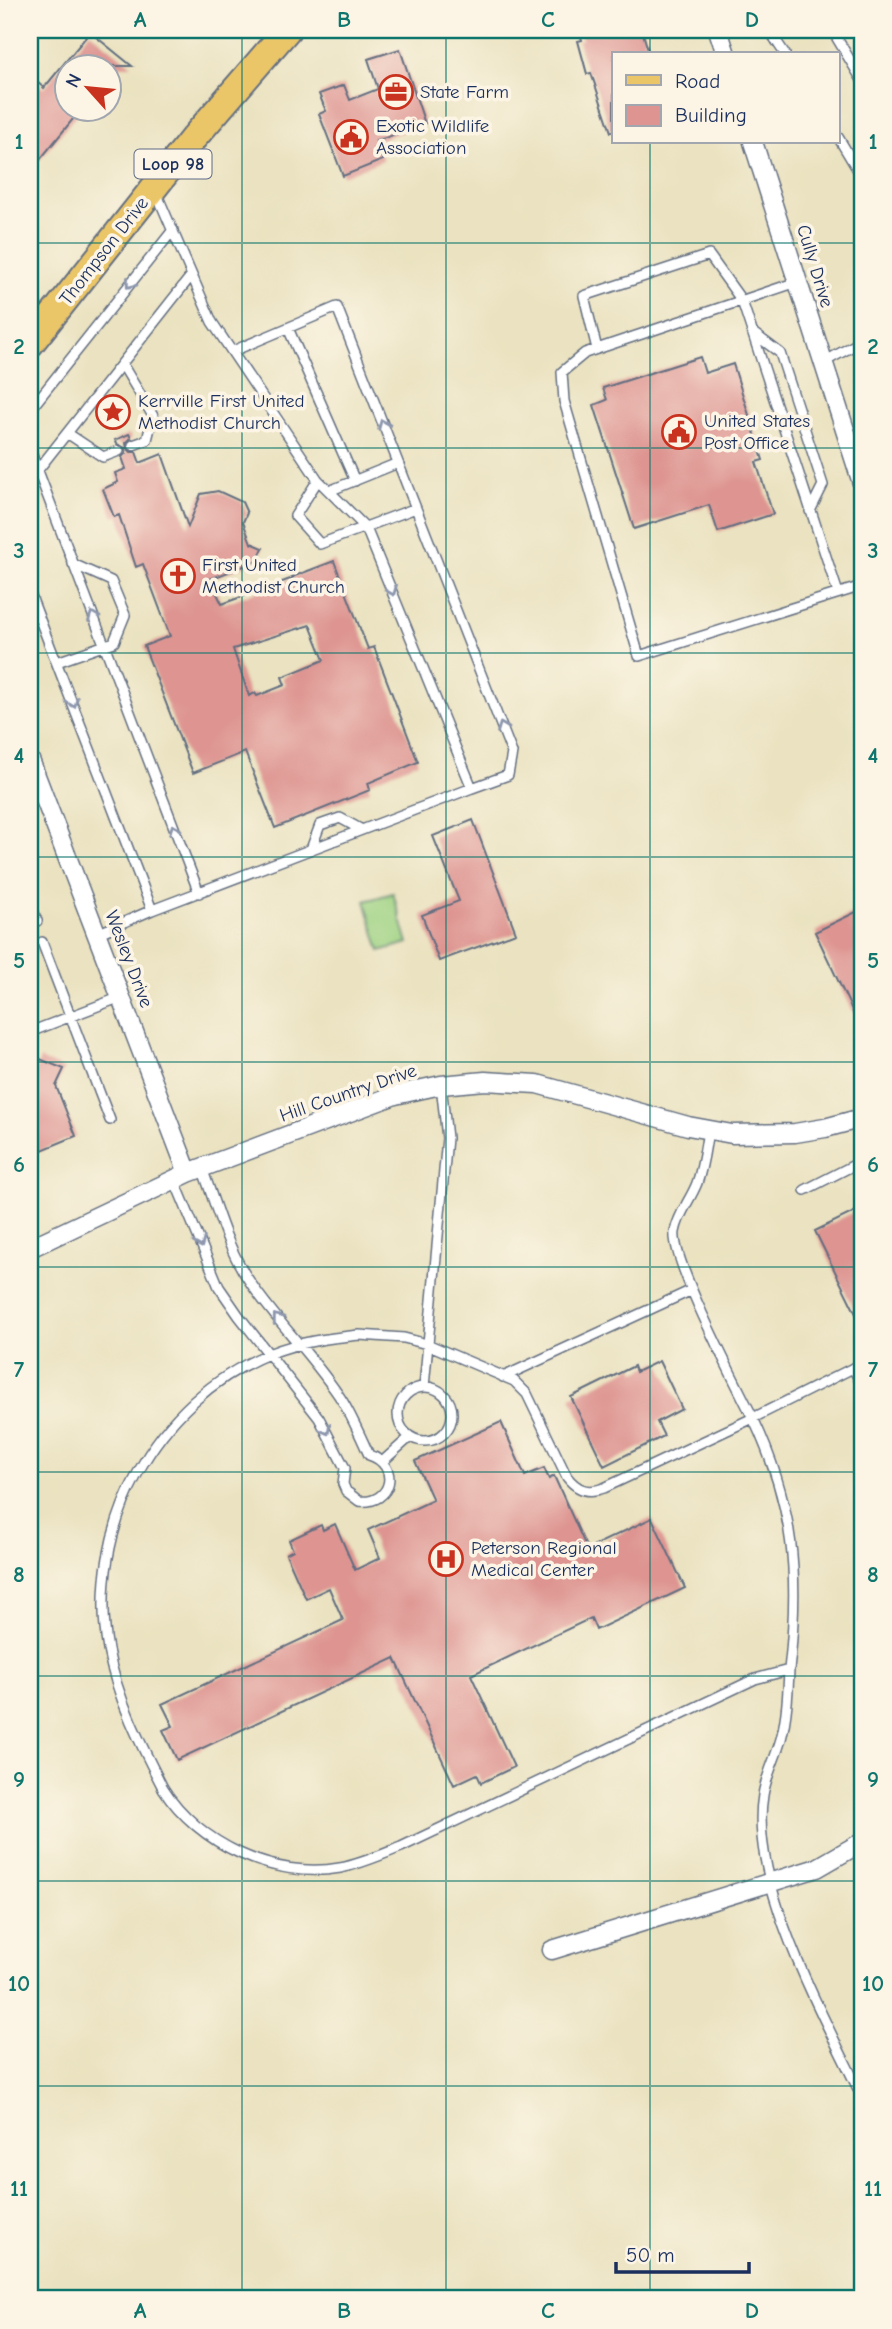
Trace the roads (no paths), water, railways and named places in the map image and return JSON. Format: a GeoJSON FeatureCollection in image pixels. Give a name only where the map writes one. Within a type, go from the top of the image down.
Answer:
{"type":"FeatureCollection","features":[{"type":"Feature","properties":{"kind":"main road","name":"Thompson Drive"},"geometry":{"type":"LineString","coordinates":[[30,344],[224,101],[287,30]]}},
{"type":"Feature","properties":{"kind":"street"},"geometry":{"type":"LineString","coordinates":[[718,30],[725,52]]}},
{"type":"Feature","properties":{"kind":"street","name":"Cully Drive"},"geometry":{"type":"LineString","coordinates":[[754,144],[862,483]]}},
{"type":"Feature","properties":{"kind":"street","name":"Wesley Drive"},"geometry":{"type":"LineString","coordinates":[[30,760],[34,781],[97,934],[188,1173]]}},
{"type":"Feature","properties":{"kind":"street","name":"Hill Country Drive"},"geometry":{"type":"LineString","coordinates":[[30,1248],[188,1173],[396,1095],[441,1085],[485,1081],[537,1084],[708,1131],[760,1135],[795,1133],[862,1118]]}},
{"type":"Feature","properties":{"kind":"street"},"geometry":{"type":"LineString","coordinates":[[552,1950],[817,1868],[862,1842]]}},
{"type":"Feature","properties":{"kind":"lane"},"geometry":{"type":"LineString","coordinates":[[769,30],[784,52]]}},
{"type":"Feature","properties":{"kind":"lane"},"geometry":{"type":"LineString","coordinates":[[832,30],[862,80]]}},
{"type":"Feature","properties":{"kind":"lane"},"geometry":{"type":"LineString","coordinates":[[840,140],[862,175]]}},
{"type":"Feature","properties":{"kind":"lane"},"geometry":{"type":"LineString","coordinates":[[154,187],[212,322],[318,480],[366,528],[472,788]]}},
{"type":"Feature","properties":{"kind":"lane"},"geometry":{"type":"LineString","coordinates":[[30,410],[173,230]]}},
{"type":"Feature","properties":{"kind":"lane"},"geometry":{"type":"LineString","coordinates":[[597,349],[584,296],[709,255],[742,301],[838,593]]}},
{"type":"Feature","properties":{"kind":"lane"},"geometry":{"type":"LineString","coordinates":[[33,472],[191,276]]}},
{"type":"Feature","properties":{"kind":"lane"},"geometry":{"type":"LineString","coordinates":[[797,282],[585,353],[562,372],[564,401],[639,656],[862,586]]}},
{"type":"Feature","properties":{"kind":"lane"},"geometry":{"type":"LineString","coordinates":[[97,934],[508,775],[512,753],[337,307],[233,351]]}},
{"type":"Feature","properties":{"kind":"lane"},"geometry":{"type":"LineString","coordinates":[[288,328],[355,481]]}},
{"type":"Feature","properties":{"kind":"lane"},"geometry":{"type":"LineString","coordinates":[[752,332],[780,353],[823,485],[810,511]]}},
{"type":"Feature","properties":{"kind":"lane"},"geometry":{"type":"LineString","coordinates":[[824,362],[862,341]]}},
{"type":"Feature","properties":{"kind":"lane"},"geometry":{"type":"LineString","coordinates":[[122,364],[153,416],[147,440],[133,445]]}},
{"type":"Feature","properties":{"kind":"lane"},"geometry":{"type":"LineString","coordinates":[[67,433],[103,457],[119,451]]}},
{"type":"Feature","properties":{"kind":"lane"},"geometry":{"type":"LineString","coordinates":[[30,450],[33,472],[73,564],[199,893]]}},
{"type":"Feature","properties":{"kind":"lane"},"geometry":{"type":"LineString","coordinates":[[329,491],[398,463]]}},
{"type":"Feature","properties":{"kind":"lane"},"geometry":{"type":"LineString","coordinates":[[318,480],[295,516],[320,544],[416,508]]}},
{"type":"Feature","properties":{"kind":"lane"},"geometry":{"type":"LineString","coordinates":[[57,662],[114,642],[125,615],[111,581],[73,564]]}},
{"type":"Feature","properties":{"kind":"lane"},"geometry":{"type":"LineString","coordinates":[[30,594],[152,911]]}},
{"type":"Feature","properties":{"kind":"lane"},"geometry":{"type":"LineString","coordinates":[[311,849],[320,825],[340,818],[362,830]]}},
{"type":"Feature","properties":{"kind":"lane"},"geometry":{"type":"LineString","coordinates":[[30,903],[37,922],[30,924]]}},
{"type":"Feature","properties":{"kind":"lane"},"geometry":{"type":"LineString","coordinates":[[42,942],[110,1120]]}},
{"type":"Feature","properties":{"kind":"lane"},"geometry":{"type":"LineString","coordinates":[[30,1032],[121,997]]}},
{"type":"Feature","properties":{"kind":"lane"},"geometry":{"type":"LineString","coordinates":[[424,1387],[447,1138],[441,1085]]}},
{"type":"Feature","properties":{"kind":"lane"},"geometry":{"type":"LineString","coordinates":[[708,1131],[699,1177],[675,1232],[676,1251],[753,1418],[778,1481],[793,1549],[795,1619],[786,1719],[762,1796],[762,1829],[771,1883],[797,1958],[862,2097]]}},
{"type":"Feature","properties":{"kind":"lane"},"geometry":{"type":"LineString","coordinates":[[805,1190],[862,1161]]}},
{"type":"Feature","properties":{"kind":"lane"},"geometry":{"type":"LineString","coordinates":[[188,1173],[241,1269],[343,1402],[369,1455],[382,1462],[386,1468],[389,1482],[382,1496],[367,1502],[351,1497],[343,1484],[345,1468],[327,1432],[304,1396],[268,1354],[219,1287],[188,1173]]}},
{"type":"Feature","properties":{"kind":"lane"},"geometry":{"type":"LineString","coordinates":[[503,1377],[692,1290]]}},
{"type":"Feature","properties":{"kind":"lane"},"geometry":{"type":"LineString","coordinates":[[789,1670],[755,1679],[401,1847],[339,1868],[305,1870],[267,1863],[231,1849],[200,1828],[170,1799],[120,1694],[107,1648],[105,1571],[118,1515],[135,1476],[158,1441],[192,1402],[233,1373],[268,1354],[297,1345],[359,1335],[404,1338],[427,1344],[503,1377],[522,1387],[566,1477],[575,1486],[588,1492],[604,1488],[853,1368],[862,1385]]}},
{"type":"Feature","properties":{"kind":"lane"},"geometry":{"type":"LineString","coordinates":[[424,1387],[436,1388],[449,1400],[453,1416],[451,1424],[438,1438],[429,1441],[410,1437],[399,1422],[400,1404],[411,1391],[424,1387]]}},
{"type":"Feature","properties":{"kind":"lane"},"geometry":{"type":"LineString","coordinates":[[382,1462],[410,1437]]}},
{"type":"Feature","properties":{"kind":"place","name":"State Farm"},"geometry":{"type":"Point","coordinates":[396,92]}},
{"type":"Feature","properties":{"kind":"place","name":"Exotic Wildlife Association"},"geometry":{"type":"Point","coordinates":[351,137]}},
{"type":"Feature","properties":{"kind":"place","name":"Kerrville First United Methodist Church"},"geometry":{"type":"Point","coordinates":[113,412]}},
{"type":"Feature","properties":{"kind":"place","name":"United States Post Office"},"geometry":{"type":"Point","coordinates":[679,432]}},
{"type":"Feature","properties":{"kind":"place","name":"First United Methodist Church"},"geometry":{"type":"Point","coordinates":[178,576]}},
{"type":"Feature","properties":{"kind":"place","name":"Peterson Regional Medical Center"},"geometry":{"type":"Point","coordinates":[446,1559]}}]}
